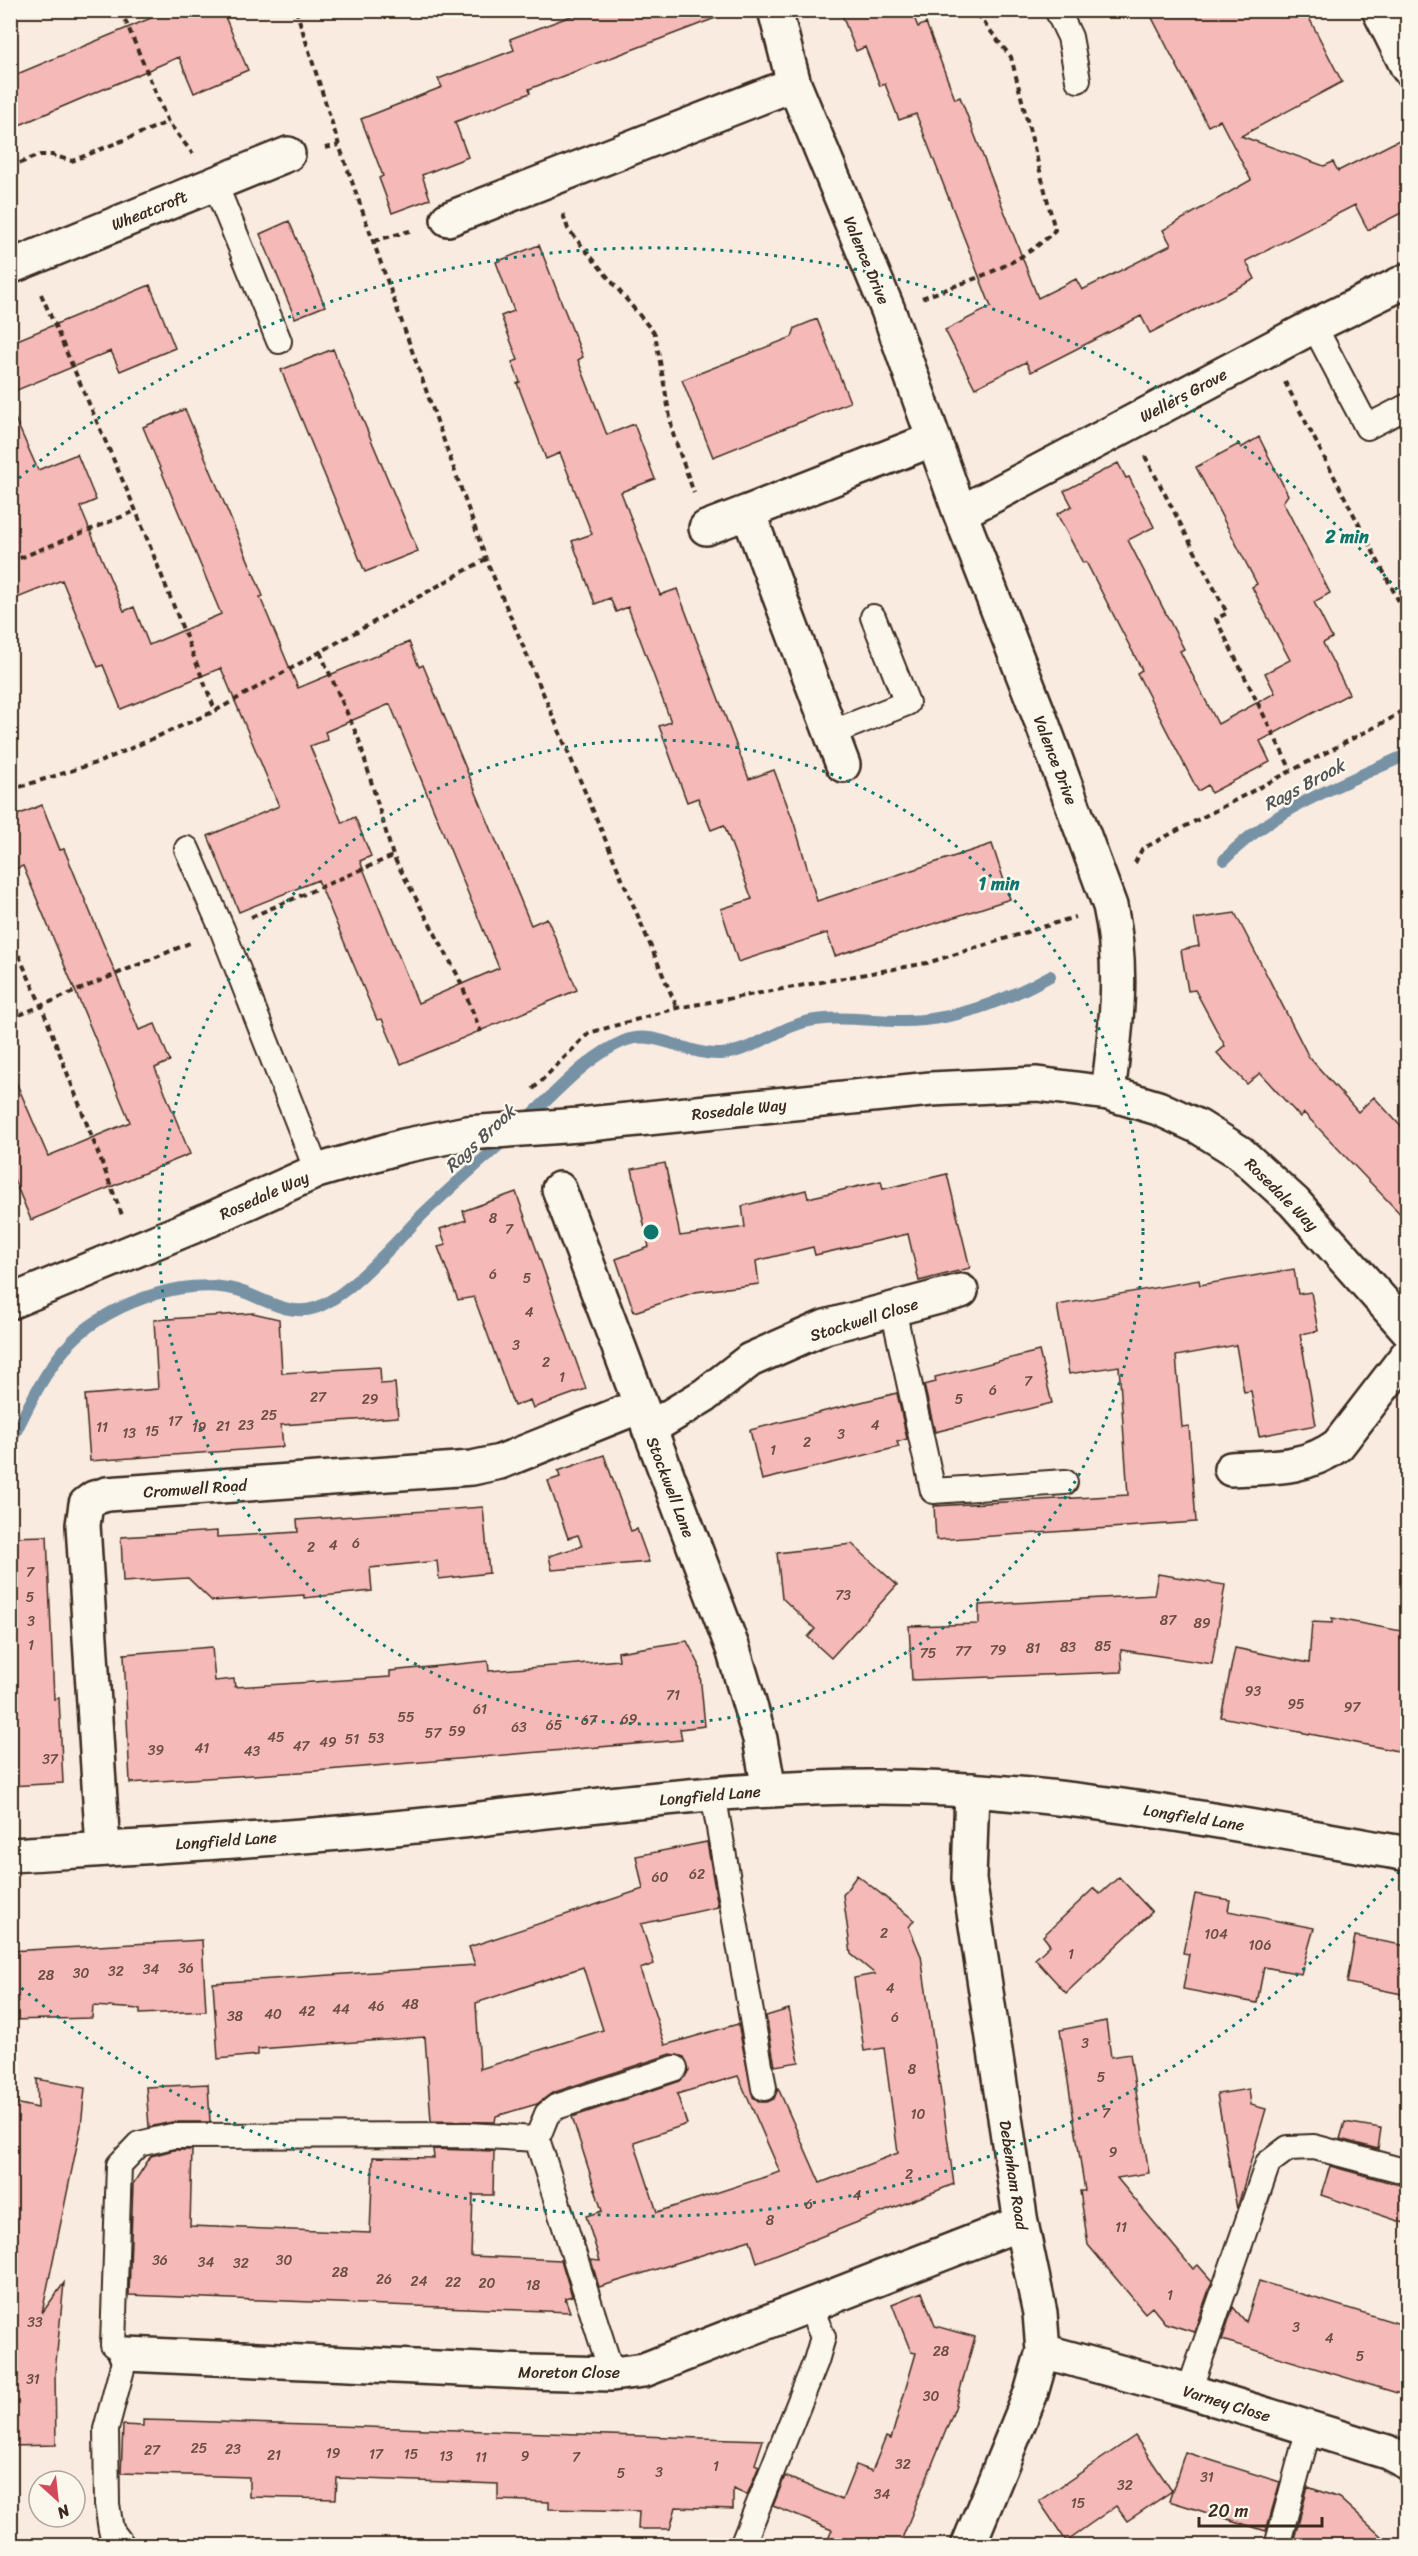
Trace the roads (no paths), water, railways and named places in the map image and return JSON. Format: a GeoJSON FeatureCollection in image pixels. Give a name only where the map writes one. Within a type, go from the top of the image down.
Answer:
{"type":"FeatureCollection","features":[{"type":"Feature","properties":{"kind":"street","name":"Valence Drive"},"geometry":{"type":"LineString","coordinates":[[775,10],[794,84],[888,310],[960,513],[1041,720],[1110,906],[1117,935],[1119,997],[1108,1093]]}},
{"type":"Feature","properties":{"kind":"street"},"geometry":{"type":"LineString","coordinates":[[1378,10],[1407,68]]}},
{"type":"Feature","properties":{"kind":"street"},"geometry":{"type":"LineString","coordinates":[[448,219],[794,84]]}},
{"type":"Feature","properties":{"kind":"street","name":"Wheatcroft"},"geometry":{"type":"LineString","coordinates":[[18,263],[288,154]]}},
{"type":"Feature","properties":{"kind":"street","name":"Wellers Grove"},"geometry":{"type":"LineString","coordinates":[[960,513],[1314,326],[1407,280]]}},
{"type":"Feature","properties":{"kind":"street"},"geometry":{"type":"LineString","coordinates":[[706,528],[934,439]]}},
{"type":"Feature","properties":{"kind":"street"},"geometry":{"type":"LineString","coordinates":[[748,512],[843,765]]}},
{"type":"Feature","properties":{"kind":"street","name":"Rosedale Way"},"geometry":{"type":"LineString","coordinates":[[10,1302],[317,1171],[403,1146],[467,1133],[579,1125],[856,1096],[1000,1084],[1037,1084],[1108,1093],[1158,1108],[1199,1127],[1239,1152],[1294,1202],[1407,1330]]}},
{"type":"Feature","properties":{"kind":"street","name":"Stockwell Lane"},"geometry":{"type":"LineString","coordinates":[[559,1189],[749,1698],[769,1790]]}},
{"type":"Feature","properties":{"kind":"street","name":"Stockwell Close"},"geometry":{"type":"LineString","coordinates":[[644,1418],[705,1395],[750,1360],[825,1327],[961,1291]]}},
{"type":"Feature","properties":{"kind":"street"},"geometry":{"type":"LineString","coordinates":[[1231,1469],[1288,1466],[1325,1455],[1338,1445],[1407,1354]]}},
{"type":"Feature","properties":{"kind":"street","name":"Cromwell Road"},"geometry":{"type":"LineString","coordinates":[[104,1849],[83,1525],[86,1504],[94,1498],[107,1494],[472,1468],[501,1462],[644,1418]]}},
{"type":"Feature","properties":{"kind":"street","name":"Longfield Lane"},"geometry":{"type":"LineString","coordinates":[[10,1855],[451,1822],[713,1793],[870,1787],[972,1790],[1099,1801],[1407,1854]]}},
{"type":"Feature","properties":{"kind":"street","name":"Debenham Road"},"geometry":{"type":"LineString","coordinates":[[968,2546],[1031,2392],[1043,2351],[1040,2313],[1021,2223],[969,1879],[972,1790]]}},
{"type":"Feature","properties":{"kind":"street","name":"Moreton Close"},"geometry":{"type":"LineString","coordinates":[[126,2354],[612,2374],[645,2370],[1021,2223]]}},
{"type":"Feature","properties":{"kind":"street","name":"Varney Close"},"geometry":{"type":"LineString","coordinates":[[1043,2351],[1189,2391],[1387,2452],[1407,2463]]}},
{"type":"Feature","properties":{"kind":"lane"},"geometry":{"type":"LineString","coordinates":[[1057,10],[1070,37],[1078,81]]}},
{"type":"Feature","properties":{"kind":"lane"},"geometry":{"type":"LineString","coordinates":[[215,184],[279,341]]}},
{"type":"Feature","properties":{"kind":"lane"},"geometry":{"type":"LineString","coordinates":[[1314,326],[1367,427],[1407,406]]}},
{"type":"Feature","properties":{"kind":"lane"},"geometry":{"type":"LineString","coordinates":[[831,733],[907,703],[873,617]]}},
{"type":"Feature","properties":{"kind":"lane"},"geometry":{"type":"LineString","coordinates":[[187,849],[222,929],[317,1171]]}},
{"type":"Feature","properties":{"kind":"lane"},"geometry":{"type":"LineString","coordinates":[[893,1309],[933,1491],[1065,1482]]}},
{"type":"Feature","properties":{"kind":"lane"},"geometry":{"type":"LineString","coordinates":[[713,1793],[764,2088]]}},
{"type":"Feature","properties":{"kind":"lane"},"geometry":{"type":"LineString","coordinates":[[612,2374],[537,2139],[547,2114],[556,2108],[675,2068]]}},
{"type":"Feature","properties":{"kind":"lane"},"geometry":{"type":"LineString","coordinates":[[123,2546],[111,2530],[107,2504],[106,2429],[126,2354],[112,2345],[119,2165],[139,2144],[172,2136],[468,2135],[537,2139]]}},
{"type":"Feature","properties":{"kind":"lane"},"geometry":{"type":"LineString","coordinates":[[1189,2391],[1268,2163],[1288,2148],[1314,2147],[1407,2172]]}},
{"type":"Feature","properties":{"kind":"lane"},"geometry":{"type":"LineString","coordinates":[[742,2546],[816,2361],[823,2337],[810,2307]]}},
{"type":"Feature","properties":{"kind":"lane"},"geometry":{"type":"LineString","coordinates":[[1277,2546],[1309,2428]]}},
{"type":"Feature","properties":{"kind":"waterway","name":"Rags Brook"},"geometry":{"type":"LineString","coordinates":[[1224,860],[1243,842],[1287,812],[1408,754]]}},
{"type":"Feature","properties":{"kind":"waterway","name":"Rags Brook"},"geometry":{"type":"LineString","coordinates":[[525,1121],[584,1066],[624,1041],[648,1038],[696,1051],[721,1054],[744,1049],[805,1022],[841,1019],[920,1020],[959,1014],[1015,994],[1050,976]]}},
{"type":"Feature","properties":{"kind":"waterway","name":"Rags Brook"},"geometry":{"type":"LineString","coordinates":[[10,1443],[35,1394],[56,1360],[80,1334],[99,1320],[121,1307],[144,1298],[193,1287],[216,1286],[237,1290],[295,1310],[315,1308],[329,1302],[358,1280],[424,1213],[508,1137]]}}]}
